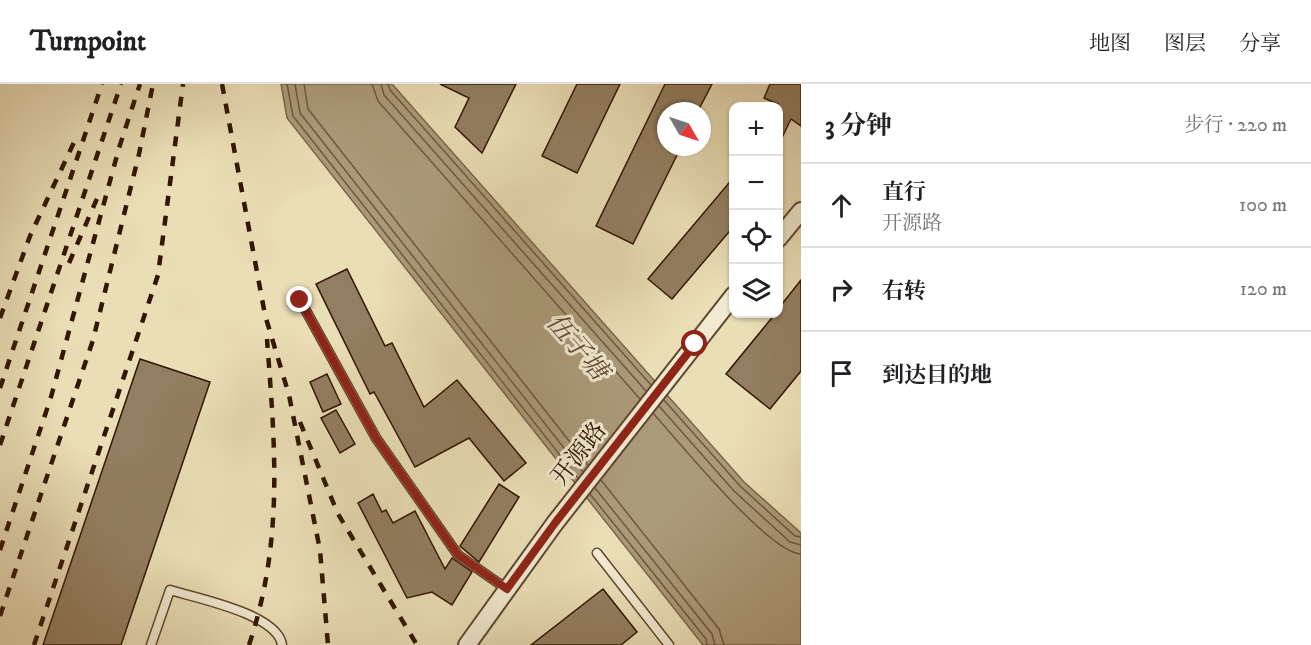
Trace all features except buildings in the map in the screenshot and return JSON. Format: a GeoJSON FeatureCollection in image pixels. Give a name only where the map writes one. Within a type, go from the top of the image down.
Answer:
{"type":"FeatureCollection","features":[{"type":"Feature","properties":{"kind":"street"},"geometry":{"type":"LineString","coordinates":[[783,233],[801,211]]}},
{"type":"Feature","properties":{"kind":"street","name":"开源路"},"geometry":{"type":"LineString","coordinates":[[467,645],[555,523],[729,301]]}},
{"type":"Feature","properties":{"kind":"lane"},"geometry":{"type":"LineString","coordinates":[[300,300],[376,438],[458,555],[507,589]]}},
{"type":"Feature","properties":{"kind":"lane"},"geometry":{"type":"LineString","coordinates":[[597,553],[669,645]]}},
{"type":"Feature","properties":{"kind":"lane"},"geometry":{"type":"LineString","coordinates":[[151,645],[170,590],[257,617],[281,639],[282,645]]}},
{"type":"Feature","properties":{"kind":"water","name":"伍子塘"},"geometry":{"type":"Polygon","coordinates":[[[281,84],[392,84],[744,482],[801,533],[801,645],[703,645],[287,118],[281,84]]]}},
{"type":"Feature","properties":{"kind":"railway"},"geometry":{"type":"LineString","coordinates":[[0,388],[102,84]]}},
{"type":"Feature","properties":{"kind":"railway"},"geometry":{"type":"LineString","coordinates":[[0,445],[121,84]]}},
{"type":"Feature","properties":{"kind":"railway"},"geometry":{"type":"LineString","coordinates":[[0,550],[51,397],[119,148],[140,84]]}},
{"type":"Feature","properties":{"kind":"railway"},"geometry":{"type":"LineString","coordinates":[[0,616],[93,340],[139,154],[153,84]]}},
{"type":"Feature","properties":{"kind":"railway"},"geometry":{"type":"LineString","coordinates":[[34,645],[158,275],[183,84]]}},
{"type":"Feature","properties":{"kind":"railway"},"geometry":{"type":"LineString","coordinates":[[222,84],[265,315],[289,395],[320,550],[328,645]]}},
{"type":"Feature","properties":{"kind":"railway"},"geometry":{"type":"LineString","coordinates":[[0,318],[30,236],[77,136]]}},
{"type":"Feature","properties":{"kind":"railway"},"geometry":{"type":"LineString","coordinates":[[69,263],[99,194]]}},
{"type":"Feature","properties":{"kind":"railway"},"geometry":{"type":"LineString","coordinates":[[249,645],[268,568],[272,531],[274,456],[267,339]]}},
{"type":"Feature","properties":{"kind":"railway"},"geometry":{"type":"LineString","coordinates":[[300,422],[338,514],[417,645]]}},
{"type":"Feature","properties":{"kind":"route"},"geometry":{"type":"LineString","coordinates":[[300,300],[376,438],[404,480],[458,555],[507,589],[555,523],[695,344]]}}]}
